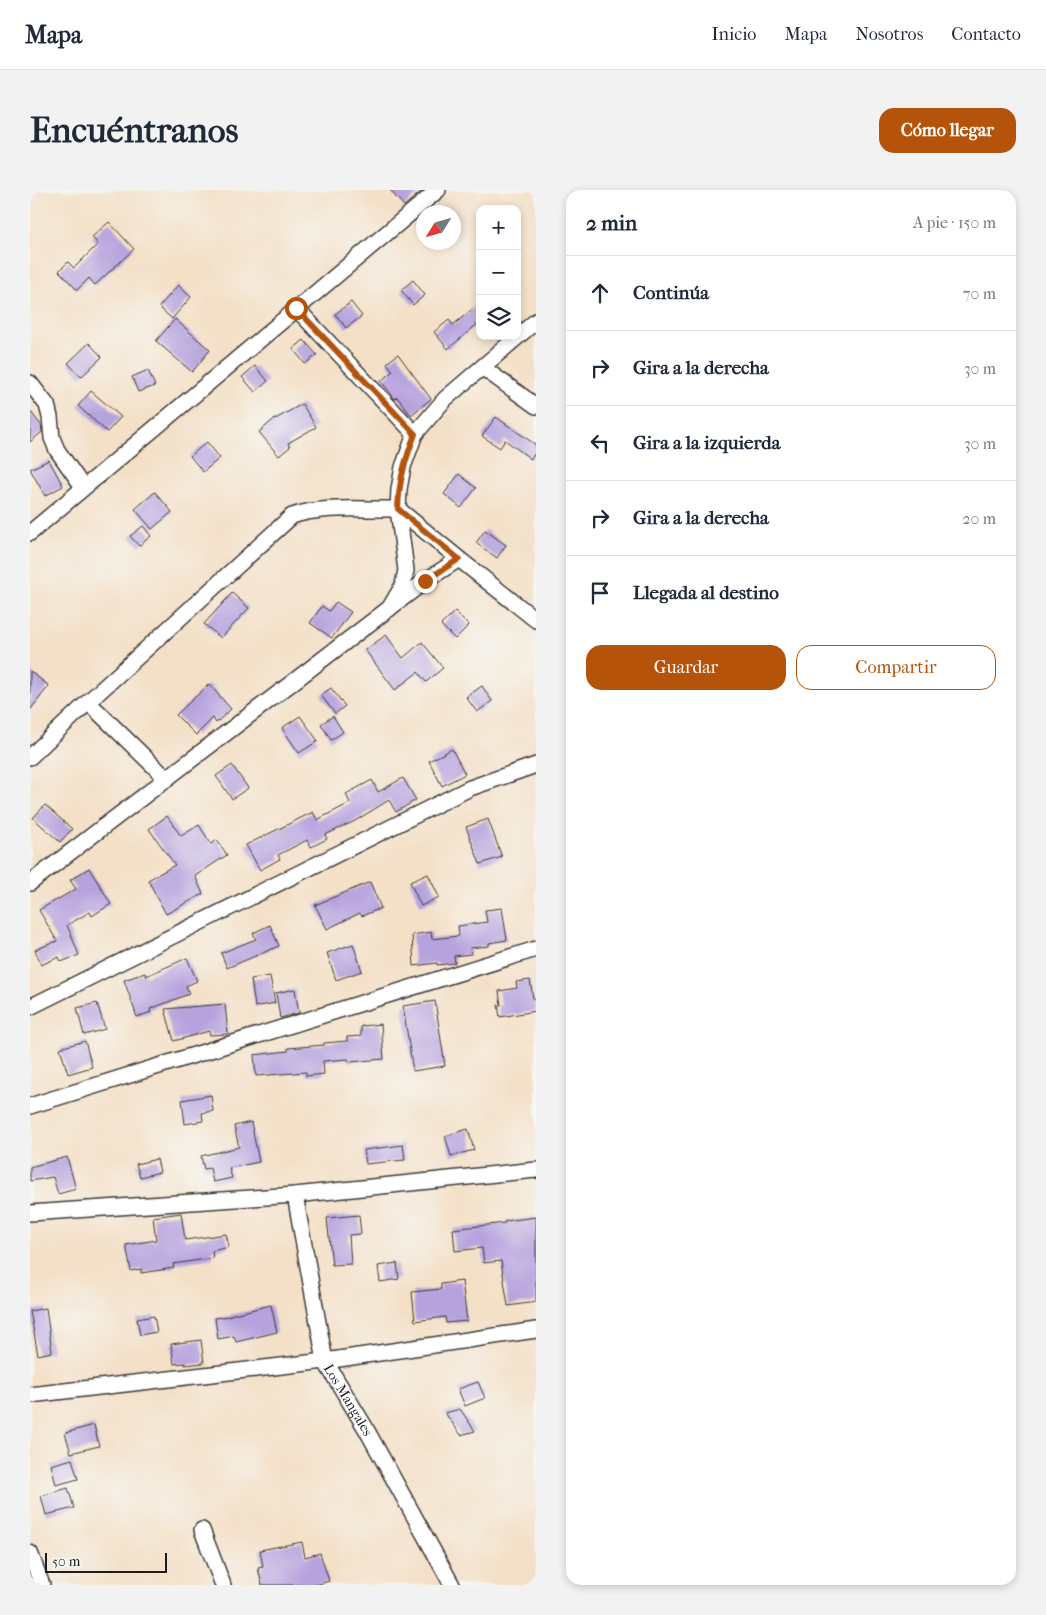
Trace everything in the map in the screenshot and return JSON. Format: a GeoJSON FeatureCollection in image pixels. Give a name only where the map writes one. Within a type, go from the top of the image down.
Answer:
{"type":"FeatureCollection","features":[{"type":"Feature","properties":{"kind":"street"},"geometry":{"type":"LineString","coordinates":[[30,533],[438,190]]}},
{"type":"Feature","properties":{"kind":"street"},"geometry":{"type":"LineString","coordinates":[[296,308],[415,434]]}},
{"type":"Feature","properties":{"kind":"street"},"geometry":{"type":"LineString","coordinates":[[389,609],[403,585],[406,570],[398,509],[399,489],[403,467],[415,434],[445,399],[483,368],[536,320]]}},
{"type":"Feature","properties":{"kind":"street"},"geometry":{"type":"LineString","coordinates":[[483,368],[536,406]]}},
{"type":"Feature","properties":{"kind":"street"},"geometry":{"type":"LineString","coordinates":[[30,384],[47,405],[52,438],[57,450],[83,487]]}},
{"type":"Feature","properties":{"kind":"street"},"geometry":{"type":"LineString","coordinates":[[30,757],[292,516],[305,512],[325,509],[398,509],[536,620]]}},
{"type":"Feature","properties":{"kind":"street"},"geometry":{"type":"LineString","coordinates":[[30,884],[425,581],[459,559]]}},
{"type":"Feature","properties":{"kind":"street"},"geometry":{"type":"LineString","coordinates":[[88,702],[167,779]]}},
{"type":"Feature","properties":{"kind":"street"},"geometry":{"type":"LineString","coordinates":[[30,1007],[470,788],[536,765]]}},
{"type":"Feature","properties":{"kind":"street"},"geometry":{"type":"LineString","coordinates":[[30,1106],[536,949]]}},
{"type":"Feature","properties":{"kind":"street"},"geometry":{"type":"LineString","coordinates":[[30,1213],[295,1195],[536,1170]]}},
{"type":"Feature","properties":{"kind":"street","name":"Los Mangales"},"geometry":{"type":"LineString","coordinates":[[295,1195],[325,1361],[365,1427],[452,1585]]}},
{"type":"Feature","properties":{"kind":"street"},"geometry":{"type":"LineString","coordinates":[[30,1395],[325,1361],[536,1330]]}},
{"type":"Feature","properties":{"kind":"street"},"geometry":{"type":"LineString","coordinates":[[202,1530],[223,1585]]}},
{"type":"Feature","properties":{"kind":"street"},"geometry":{"type":"LineString","coordinates":[[30,1552],[42,1585]]}},
{"type":"Feature","properties":{"kind":"building"},"geometry":{"type":"Polygon","coordinates":[[[390,190],[423,190],[404,206],[390,190]]]}},
{"type":"Feature","properties":{"kind":"building"},"geometry":{"type":"Polygon","coordinates":[[[109,222],[134,249],[95,285],[89,278],[77,290],[59,271],[68,262],[74,268],[98,244],[92,237],[109,222]]]}},
{"type":"Feature","properties":{"kind":"building"},"geometry":{"type":"Polygon","coordinates":[[[413,280],[425,295],[413,305],[401,290],[413,280]]]}},
{"type":"Feature","properties":{"kind":"building"},"geometry":{"type":"Polygon","coordinates":[[[178,285],[191,297],[172,319],[159,307],[178,285]]]}},
{"type":"Feature","properties":{"kind":"building"},"geometry":{"type":"Polygon","coordinates":[[[351,302],[362,316],[346,328],[335,314],[351,302]]]}},
{"type":"Feature","properties":{"kind":"building"},"geometry":{"type":"Polygon","coordinates":[[[476,306],[476,325],[448,349],[434,332],[449,320],[453,325],[476,306]]]}},
{"type":"Feature","properties":{"kind":"building"},"geometry":{"type":"Polygon","coordinates":[[[175,319],[210,350],[192,372],[156,341],[175,319]]]}},
{"type":"Feature","properties":{"kind":"building"},"geometry":{"type":"Polygon","coordinates":[[[304,340],[317,355],[305,364],[293,349],[304,340]]]}},
{"type":"Feature","properties":{"kind":"building"},"geometry":{"type":"Polygon","coordinates":[[[89,343],[102,357],[81,377],[68,363],[89,343]]]}},
{"type":"Feature","properties":{"kind":"building"},"geometry":{"type":"Polygon","coordinates":[[[398,354],[431,399],[411,415],[381,381],[393,371],[387,363],[398,354]]]}},
{"type":"Feature","properties":{"kind":"building"},"geometry":{"type":"Polygon","coordinates":[[[255,366],[268,381],[255,392],[242,377],[255,366]]]}},
{"type":"Feature","properties":{"kind":"building"},"geometry":{"type":"Polygon","coordinates":[[[148,370],[155,386],[138,392],[132,377],[148,370]]]}},
{"type":"Feature","properties":{"kind":"building"},"geometry":{"type":"Polygon","coordinates":[[[91,391],[121,417],[107,432],[78,406],[91,391]]]}},
{"type":"Feature","properties":{"kind":"building"},"geometry":{"type":"Polygon","coordinates":[[[302,404],[316,427],[288,443],[290,447],[279,456],[259,432],[272,421],[302,404]]]}},
{"type":"Feature","properties":{"kind":"building"},"geometry":{"type":"Polygon","coordinates":[[[30,411],[41,425],[42,432],[30,442],[30,411]]]}},
{"type":"Feature","properties":{"kind":"building"},"geometry":{"type":"Polygon","coordinates":[[[496,417],[536,445],[536,452],[531,459],[505,440],[500,448],[482,436],[496,417]]]}},
{"type":"Feature","properties":{"kind":"building"},"geometry":{"type":"Polygon","coordinates":[[[207,442],[220,458],[203,472],[190,456],[207,442]]]}},
{"type":"Feature","properties":{"kind":"building"},"geometry":{"type":"Polygon","coordinates":[[[49,460],[63,486],[45,496],[30,469],[49,460]]]}},
{"type":"Feature","properties":{"kind":"building"},"geometry":{"type":"Polygon","coordinates":[[[459,474],[476,488],[461,508],[444,494],[459,474]]]}},
{"type":"Feature","properties":{"kind":"building"},"geometry":{"type":"Polygon","coordinates":[[[155,492],[172,512],[152,529],[135,509],[155,492]]]}},
{"type":"Feature","properties":{"kind":"building"},"geometry":{"type":"Polygon","coordinates":[[[143,526],[151,536],[139,546],[130,536],[143,526]]]}},
{"type":"Feature","properties":{"kind":"building"},"geometry":{"type":"Polygon","coordinates":[[[485,530],[506,545],[497,558],[476,543],[485,530]]]}},
{"type":"Feature","properties":{"kind":"building"},"geometry":{"type":"Polygon","coordinates":[[[232,593],[249,608],[221,638],[204,624],[232,593]]]}},
{"type":"Feature","properties":{"kind":"building"},"geometry":{"type":"Polygon","coordinates":[[[336,602],[351,612],[332,638],[310,623],[322,606],[329,611],[336,602]]]}},
{"type":"Feature","properties":{"kind":"building"},"geometry":{"type":"Polygon","coordinates":[[[455,611],[469,625],[455,639],[441,625],[455,611]]]}},
{"type":"Feature","properties":{"kind":"building"},"geometry":{"type":"Polygon","coordinates":[[[386,635],[403,658],[422,642],[443,668],[426,682],[418,672],[395,690],[365,650],[386,635]]]}},
{"type":"Feature","properties":{"kind":"building"},"geometry":{"type":"Polygon","coordinates":[[[30,671],[49,686],[30,710],[30,671]]]}},
{"type":"Feature","properties":{"kind":"building"},"geometry":{"type":"Polygon","coordinates":[[[209,684],[231,709],[216,723],[213,718],[196,735],[176,715],[209,684]]]}},
{"type":"Feature","properties":{"kind":"building"},"geometry":{"type":"Polygon","coordinates":[[[482,686],[492,701],[477,712],[466,697],[482,686]]]}},
{"type":"Feature","properties":{"kind":"building"},"geometry":{"type":"Polygon","coordinates":[[[331,688],[345,706],[335,714],[321,695],[331,688]]]}},
{"type":"Feature","properties":{"kind":"building"},"geometry":{"type":"Polygon","coordinates":[[[300,716],[318,741],[299,753],[282,728],[300,716]]]}},
{"type":"Feature","properties":{"kind":"building"},"geometry":{"type":"Polygon","coordinates":[[[333,716],[343,732],[331,740],[321,724],[333,716]]]}},
{"type":"Feature","properties":{"kind":"building"},"geometry":{"type":"Polygon","coordinates":[[[452,749],[465,774],[442,786],[429,761],[452,749]]]}},
{"type":"Feature","properties":{"kind":"building"},"geometry":{"type":"Polygon","coordinates":[[[232,765],[248,788],[232,799],[216,776],[232,765]]]}},
{"type":"Feature","properties":{"kind":"building"},"geometry":{"type":"Polygon","coordinates":[[[403,778],[416,800],[396,812],[389,800],[355,821],[325,835],[327,839],[311,847],[307,840],[278,855],[280,859],[260,870],[246,845],[313,812],[317,820],[350,803],[346,794],[372,780],[378,792],[403,778]]]}},
{"type":"Feature","properties":{"kind":"building"},"geometry":{"type":"Polygon","coordinates":[[[45,805],[72,829],[60,842],[33,818],[45,805]]]}},
{"type":"Feature","properties":{"kind":"building"},"geometry":{"type":"Polygon","coordinates":[[[167,816],[181,836],[199,825],[211,844],[217,840],[227,855],[195,876],[203,894],[166,914],[148,880],[175,865],[149,829],[167,816]]]}},
{"type":"Feature","properties":{"kind":"building"},"geometry":{"type":"Polygon","coordinates":[[[488,819],[502,857],[480,864],[466,827],[488,819]]]}},
{"type":"Feature","properties":{"kind":"building"},"geometry":{"type":"Polygon","coordinates":[[[89,868],[111,904],[92,916],[90,912],[67,925],[79,955],[61,962],[59,957],[41,965],[35,950],[57,941],[39,910],[76,889],[70,880],[89,868]]]}},
{"type":"Feature","properties":{"kind":"building"},"geometry":{"type":"Polygon","coordinates":[[[428,874],[439,897],[421,906],[410,882],[428,874]]]}},
{"type":"Feature","properties":{"kind":"building"},"geometry":{"type":"Polygon","coordinates":[[[370,882],[381,908],[362,916],[360,913],[327,929],[315,905],[370,882]]]}},
{"type":"Feature","properties":{"kind":"building"},"geometry":{"type":"Polygon","coordinates":[[[502,908],[507,940],[489,943],[489,946],[470,948],[471,954],[454,956],[455,963],[414,966],[412,935],[431,932],[432,939],[459,936],[458,926],[487,922],[485,910],[502,908]]]}},
{"type":"Feature","properties":{"kind":"building"},"geometry":{"type":"Polygon","coordinates":[[[270,925],[279,946],[227,968],[221,953],[256,939],[253,933],[270,925]]]}},
{"type":"Feature","properties":{"kind":"building"},"geometry":{"type":"Polygon","coordinates":[[[353,944],[362,971],[336,980],[327,953],[353,944]]]}},
{"type":"Feature","properties":{"kind":"building"},"geometry":{"type":"Polygon","coordinates":[[[187,958],[197,981],[186,986],[189,994],[150,1009],[151,1012],[137,1017],[124,980],[145,973],[146,976],[187,958]]]}},
{"type":"Feature","properties":{"kind":"building"},"geometry":{"type":"Polygon","coordinates":[[[270,976],[275,1003],[255,1007],[251,979],[270,976]]]}},
{"type":"Feature","properties":{"kind":"building"},"geometry":{"type":"Polygon","coordinates":[[[530,980],[533,999],[536,999],[536,1011],[500,1017],[498,1005],[501,1005],[499,991],[517,988],[516,982],[530,980]]]}},
{"type":"Feature","properties":{"kind":"building"},"geometry":{"type":"Polygon","coordinates":[[[295,989],[299,1013],[280,1018],[276,993],[295,989]]]}},
{"type":"Feature","properties":{"kind":"building"},"geometry":{"type":"Polygon","coordinates":[[[435,1001],[445,1066],[413,1071],[403,1006],[435,1001]]]}},
{"type":"Feature","properties":{"kind":"building"},"geometry":{"type":"Polygon","coordinates":[[[97,1003],[105,1029],[84,1035],[77,1008],[97,1003]]]}},
{"type":"Feature","properties":{"kind":"building"},"geometry":{"type":"Polygon","coordinates":[[[225,1004],[228,1034],[210,1035],[209,1031],[174,1041],[165,1009],[225,1004]]]}},
{"type":"Feature","properties":{"kind":"building"},"geometry":{"type":"Polygon","coordinates":[[[381,1024],[384,1059],[349,1062],[348,1059],[323,1061],[324,1074],[306,1076],[306,1072],[256,1076],[254,1055],[288,1051],[288,1048],[347,1041],[347,1037],[361,1036],[361,1026],[381,1024]]]}},
{"type":"Feature","properties":{"kind":"building"},"geometry":{"type":"Polygon","coordinates":[[[85,1041],[92,1067],[68,1074],[60,1048],[85,1041]]]}},
{"type":"Feature","properties":{"kind":"building"},"geometry":{"type":"Polygon","coordinates":[[[211,1095],[213,1111],[202,1113],[203,1121],[185,1124],[182,1100],[211,1095]]]}},
{"type":"Feature","properties":{"kind":"building"},"geometry":{"type":"Polygon","coordinates":[[[251,1122],[259,1162],[229,1168],[232,1178],[213,1182],[210,1168],[204,1169],[201,1156],[239,1147],[234,1126],[251,1122]]]}},
{"type":"Feature","properties":{"kind":"building"},"geometry":{"type":"Polygon","coordinates":[[[468,1129],[474,1150],[451,1156],[445,1136],[468,1129]]]}},
{"type":"Feature","properties":{"kind":"building"},"geometry":{"type":"Polygon","coordinates":[[[403,1145],[405,1160],[366,1164],[364,1150],[403,1145]]]}},
{"type":"Feature","properties":{"kind":"building"},"geometry":{"type":"Polygon","coordinates":[[[67,1157],[76,1189],[58,1194],[53,1177],[30,1181],[30,1167],[67,1157]]]}},
{"type":"Feature","properties":{"kind":"building"},"geometry":{"type":"Polygon","coordinates":[[[157,1159],[160,1172],[140,1177],[136,1164],[157,1159]]]}},
{"type":"Feature","properties":{"kind":"building"},"geometry":{"type":"Polygon","coordinates":[[[181,1213],[185,1240],[226,1234],[229,1247],[212,1251],[213,1258],[173,1264],[174,1268],[141,1273],[141,1269],[131,1271],[126,1245],[156,1240],[153,1217],[181,1213]]]}},
{"type":"Feature","properties":{"kind":"building"},"geometry":{"type":"Polygon","coordinates":[[[359,1215],[361,1234],[349,1235],[351,1264],[332,1265],[327,1218],[359,1215]]]}},
{"type":"Feature","properties":{"kind":"building"},"geometry":{"type":"Polygon","coordinates":[[[536,1217],[536,1302],[508,1306],[501,1261],[484,1263],[482,1248],[455,1251],[453,1229],[505,1223],[505,1221],[536,1217]]]}},
{"type":"Feature","properties":{"kind":"building"},"geometry":{"type":"Polygon","coordinates":[[[397,1263],[399,1279],[380,1282],[378,1266],[397,1263]]]}},
{"type":"Feature","properties":{"kind":"building"},"geometry":{"type":"Polygon","coordinates":[[[462,1281],[467,1321],[446,1323],[445,1317],[415,1321],[412,1292],[441,1289],[441,1284],[462,1281]]]}},
{"type":"Feature","properties":{"kind":"building"},"geometry":{"type":"Polygon","coordinates":[[[271,1305],[277,1332],[236,1342],[234,1336],[218,1339],[215,1318],[271,1305]]]}},
{"type":"Feature","properties":{"kind":"building"},"geometry":{"type":"Polygon","coordinates":[[[46,1308],[52,1352],[38,1355],[30,1311],[46,1308]]]}},
{"type":"Feature","properties":{"kind":"building"},"geometry":{"type":"Polygon","coordinates":[[[154,1316],[157,1332],[140,1335],[137,1319],[154,1316]]]}},
{"type":"Feature","properties":{"kind":"building"},"geometry":{"type":"Polygon","coordinates":[[[201,1340],[204,1363],[174,1364],[171,1344],[201,1340]]]}},
{"type":"Feature","properties":{"kind":"building"},"geometry":{"type":"Polygon","coordinates":[[[478,1382],[485,1398],[465,1406],[458,1389],[478,1382]]]}},
{"type":"Feature","properties":{"kind":"building"},"geometry":{"type":"Polygon","coordinates":[[[460,1409],[475,1431],[461,1435],[445,1413],[460,1409]]]}},
{"type":"Feature","properties":{"kind":"building"},"geometry":{"type":"Polygon","coordinates":[[[94,1425],[99,1446],[71,1453],[65,1433],[94,1425]]]}},
{"type":"Feature","properties":{"kind":"building"},"geometry":{"type":"Polygon","coordinates":[[[72,1459],[78,1479],[56,1485],[51,1465],[72,1459]]]}},
{"type":"Feature","properties":{"kind":"building"},"geometry":{"type":"Polygon","coordinates":[[[68,1488],[74,1508],[46,1515],[41,1496],[68,1488]]]}},
{"type":"Feature","properties":{"kind":"building"},"geometry":{"type":"Polygon","coordinates":[[[302,1542],[305,1557],[320,1553],[329,1581],[315,1585],[262,1585],[258,1568],[263,1567],[260,1550],[302,1542]]]}},
{"type":"Feature","properties":{"kind":"route"},"geometry":{"type":"LineString","coordinates":[[296,308],[415,434],[403,467],[398,509],[459,559],[425,581]]}}]}
